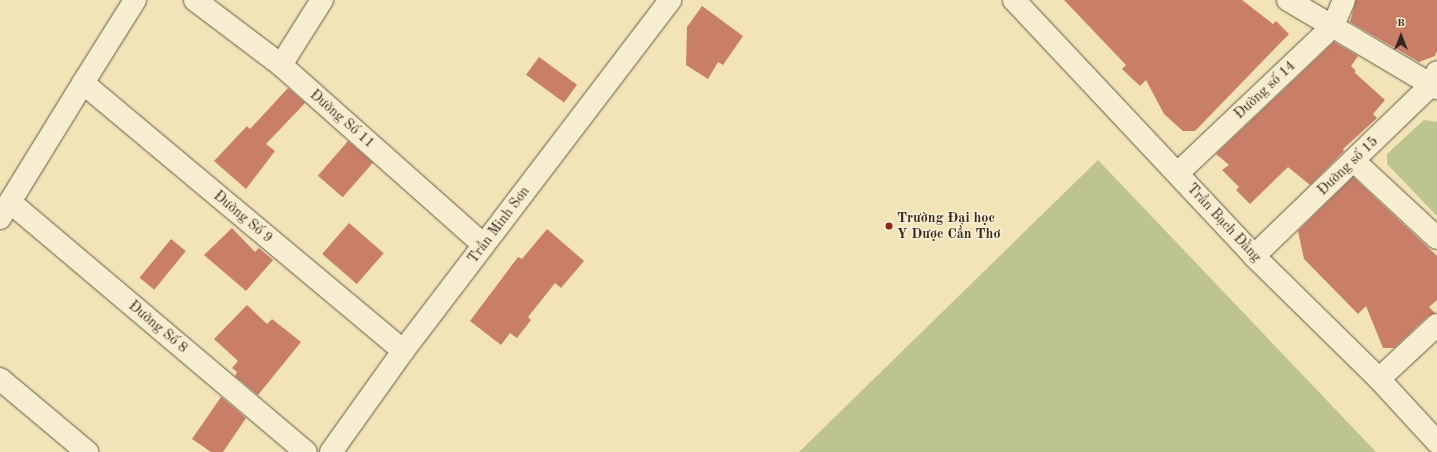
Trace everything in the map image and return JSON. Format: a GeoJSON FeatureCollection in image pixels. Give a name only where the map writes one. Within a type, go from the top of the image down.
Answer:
{"type":"FeatureCollection","features":[{"type":"Feature","properties":{"kind":"street"},"geometry":{"type":"LineString","coordinates":[[5,210],[82,82],[136,0]]}},
{"type":"Feature","properties":{"kind":"street","name":"Đường Số 11"},"geometry":{"type":"LineString","coordinates":[[196,0],[281,65],[484,245]]}},
{"type":"Feature","properties":{"kind":"street"},"geometry":{"type":"LineString","coordinates":[[281,65],[322,0]]}},
{"type":"Feature","properties":{"kind":"street","name":"Trần Minh Sơn"},"geometry":{"type":"LineString","coordinates":[[331,452],[403,351],[670,0]]}},
{"type":"Feature","properties":{"kind":"street","name":"Trần Bạch Đằng"},"geometry":{"type":"LineString","coordinates":[[1014,0],[1178,173],[1254,256],[1379,379],[1437,442]]}},
{"type":"Feature","properties":{"kind":"street"},"geometry":{"type":"LineString","coordinates":[[1288,0],[1332,26],[1435,82]]}},
{"type":"Feature","properties":{"kind":"street","name":"Đường số 14"},"geometry":{"type":"LineString","coordinates":[[1178,173],[1332,26],[1344,0]]}},
{"type":"Feature","properties":{"kind":"street","name":"Đường Số 9"},"geometry":{"type":"LineString","coordinates":[[82,82],[403,351]]}},
{"type":"Feature","properties":{"kind":"street","name":"Đường số 15"},"geometry":{"type":"LineString","coordinates":[[1254,256],[1435,82]]}},
{"type":"Feature","properties":{"kind":"street"},"geometry":{"type":"LineString","coordinates":[[1354,161],[1437,238]]}},
{"type":"Feature","properties":{"kind":"street","name":"Đường Số 8"},"geometry":{"type":"LineString","coordinates":[[5,210],[306,452]]}},
{"type":"Feature","properties":{"kind":"street"},"geometry":{"type":"LineString","coordinates":[[1379,379],[1437,325]]}},
{"type":"Feature","properties":{"kind":"street"},"geometry":{"type":"LineString","coordinates":[[0,379],[87,452]]}},
{"type":"Feature","properties":{"kind":"green space"},"geometry":{"type":"Polygon","coordinates":[[[1424,120],[1437,122],[1437,216],[1387,164],[1387,154],[1424,120]]]}},
{"type":"Feature","properties":{"kind":"green space"},"geometry":{"type":"Polygon","coordinates":[[[1098,160],[1376,452],[799,452],[1098,160]]]}},
{"type":"Feature","properties":{"kind":"building"},"geometry":{"type":"Polygon","coordinates":[[[1064,0],[1242,0],[1273,24],[1276,21],[1289,34],[1195,131],[1183,131],[1164,114],[1146,80],[1140,86],[1122,69],[1126,65],[1064,0]]]}},
{"type":"Feature","properties":{"kind":"building"},"geometry":{"type":"Polygon","coordinates":[[[1356,0],[1437,0],[1437,51],[1435,56],[1419,62],[1350,22],[1356,0]]]}},
{"type":"Feature","properties":{"kind":"building"},"geometry":{"type":"Polygon","coordinates":[[[702,6],[743,36],[723,65],[718,62],[708,79],[686,65],[687,27],[702,6]]]}},
{"type":"Feature","properties":{"kind":"building"},"geometry":{"type":"Polygon","coordinates":[[[1334,42],[1358,56],[1351,66],[1356,71],[1354,72],[1385,100],[1373,114],[1377,118],[1343,149],[1344,151],[1310,185],[1288,167],[1250,204],[1236,190],[1239,187],[1222,170],[1229,165],[1216,154],[1334,42]]]}},
{"type":"Feature","properties":{"kind":"building"},"geometry":{"type":"Polygon","coordinates":[[[539,57],[577,85],[564,102],[526,75],[539,57]]]}},
{"type":"Feature","properties":{"kind":"building"},"geometry":{"type":"Polygon","coordinates":[[[288,88],[305,103],[266,144],[275,151],[246,189],[214,161],[247,126],[250,129],[288,88]]]}},
{"type":"Feature","properties":{"kind":"building"},"geometry":{"type":"Polygon","coordinates":[[[348,141],[373,163],[343,197],[318,176],[348,141]]]}},
{"type":"Feature","properties":{"kind":"building"},"geometry":{"type":"Polygon","coordinates":[[[1353,177],[1437,256],[1437,300],[1429,307],[1435,313],[1428,316],[1394,348],[1383,348],[1366,306],[1358,314],[1304,259],[1298,231],[1353,177]]]}},
{"type":"Feature","properties":{"kind":"building"},"geometry":{"type":"Polygon","coordinates":[[[349,223],[384,253],[357,284],[322,254],[349,223]]]}},
{"type":"Feature","properties":{"kind":"building"},"geometry":{"type":"Polygon","coordinates":[[[232,228],[255,252],[259,248],[273,260],[246,291],[204,255],[232,228]]]}},
{"type":"Feature","properties":{"kind":"building"},"geometry":{"type":"Polygon","coordinates":[[[547,229],[584,261],[561,288],[555,283],[528,317],[531,320],[517,338],[510,333],[501,345],[470,321],[518,257],[522,259],[547,229]]]}},
{"type":"Feature","properties":{"kind":"building"},"geometry":{"type":"Polygon","coordinates":[[[171,239],[186,251],[154,290],[140,278],[171,239]]]}},
{"type":"Feature","properties":{"kind":"building"},"geometry":{"type":"Polygon","coordinates":[[[247,305],[267,324],[272,319],[301,342],[258,395],[235,376],[237,372],[232,368],[238,361],[214,339],[247,305]]]}},
{"type":"Feature","properties":{"kind":"building"},"geometry":{"type":"Polygon","coordinates":[[[221,397],[246,418],[223,452],[211,452],[192,439],[221,397]]]}},
{"type":"Feature","properties":{"kind":"place","name":"Trường Đại học Y Dược Cần Thơ"},"geometry":{"type":"Point","coordinates":[889,226]}}]}
